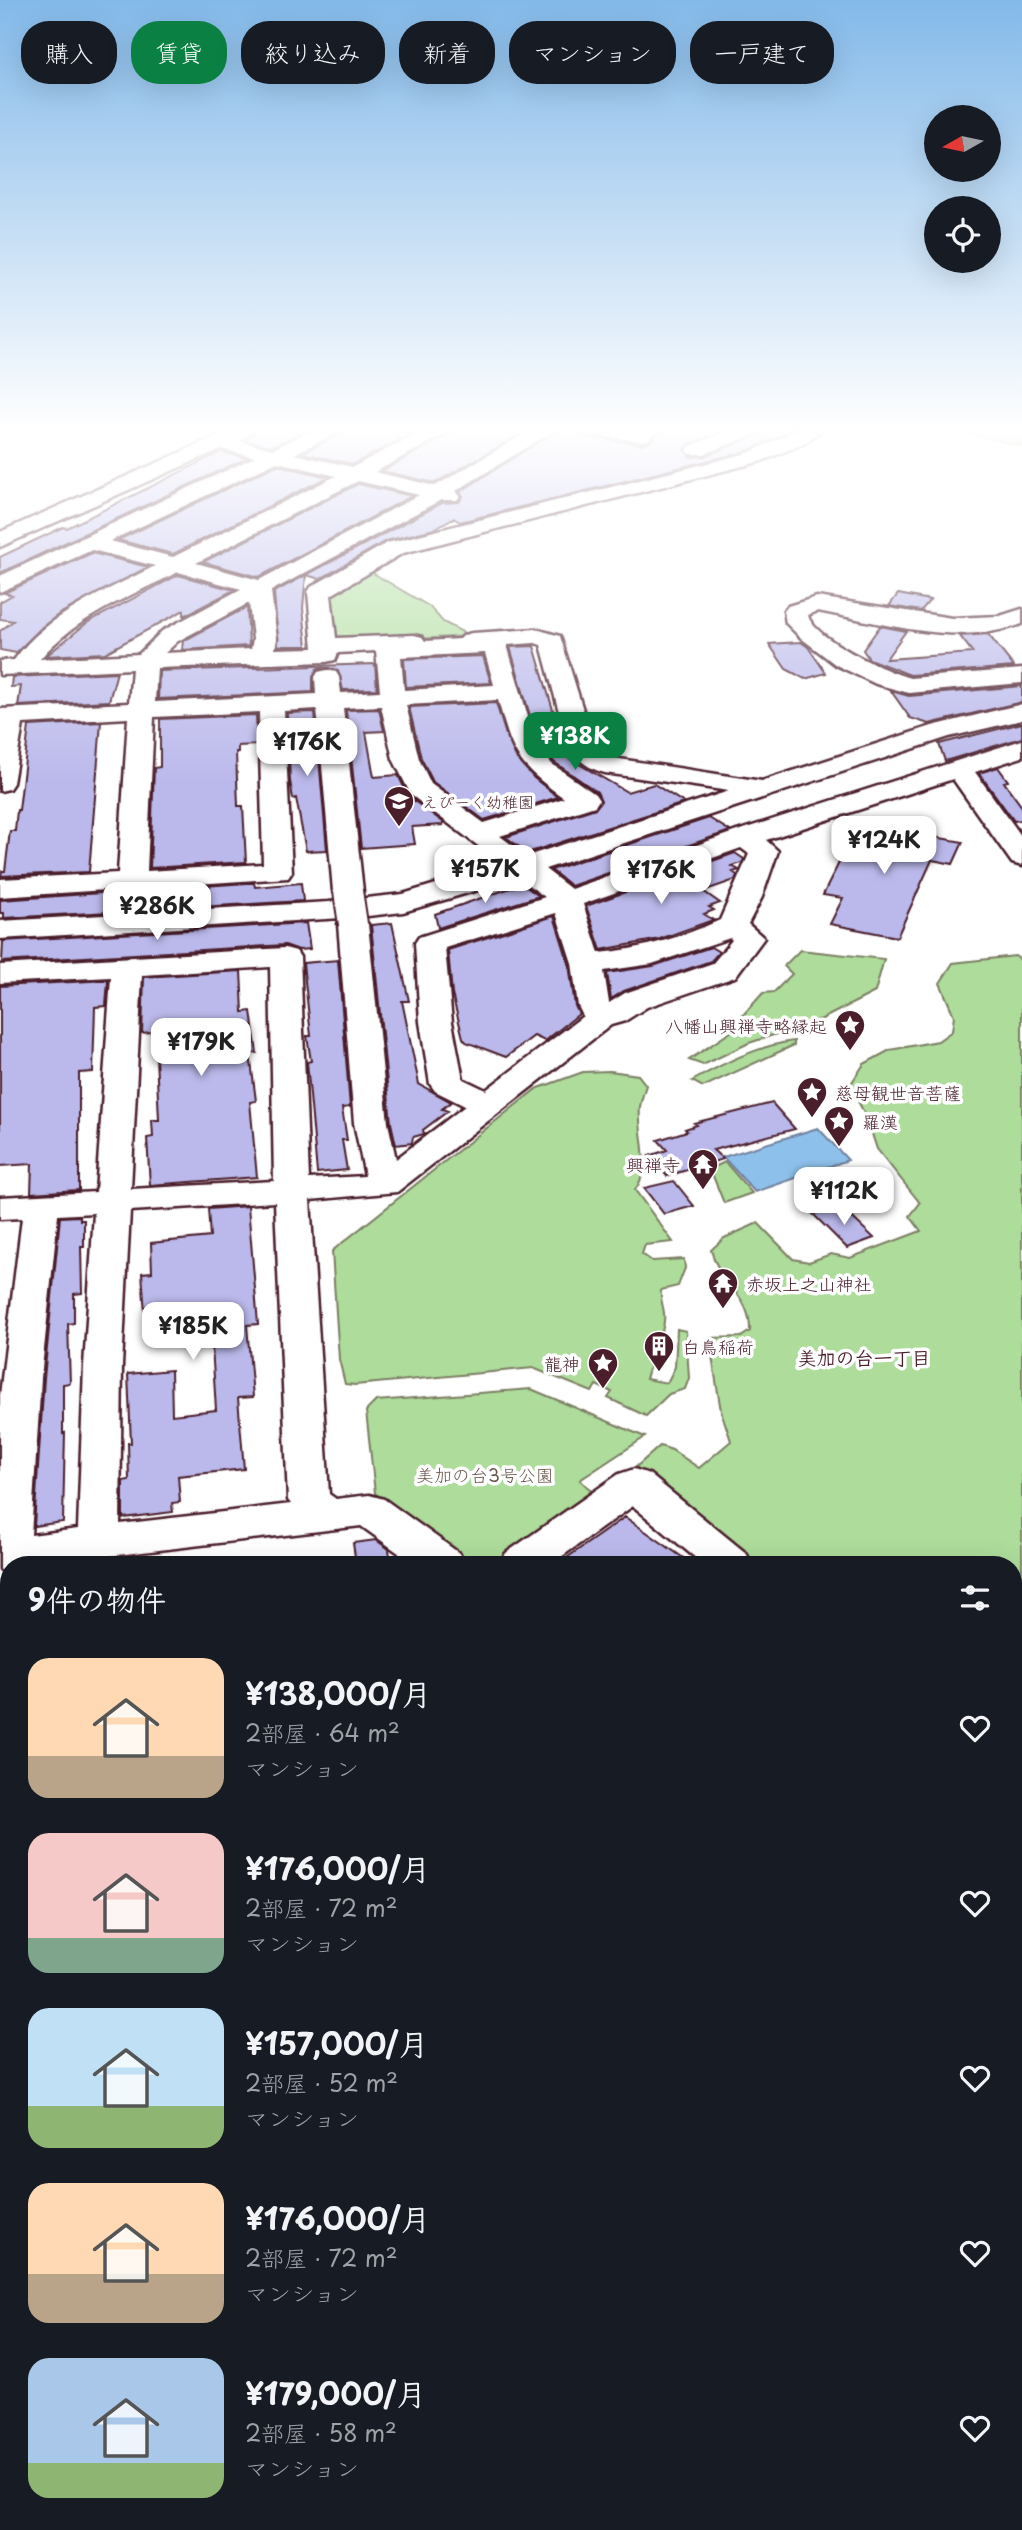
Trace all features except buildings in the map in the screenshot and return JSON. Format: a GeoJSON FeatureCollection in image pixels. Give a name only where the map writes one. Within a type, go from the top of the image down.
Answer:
{"type":"FeatureCollection","features":[{"type":"Feature","properties":{"kind":"street"},"geometry":{"type":"LineString","coordinates":[[0,585],[85,546]]}},
{"type":"Feature","properties":{"kind":"street"},"geometry":{"type":"LineString","coordinates":[[104,546],[259,588]]}},
{"type":"Feature","properties":{"kind":"street"},"geometry":{"type":"LineString","coordinates":[[11,667],[71,618],[210,546]]}},
{"type":"Feature","properties":{"kind":"street"},"geometry":{"type":"LineString","coordinates":[[132,881],[143,685],[170,636],[338,546]]}},
{"type":"Feature","properties":{"kind":"street"},"geometry":{"type":"LineString","coordinates":[[385,1185],[371,1123],[319,592],[403,546]]}},
{"type":"Feature","properties":{"kind":"street"},"geometry":{"type":"LineString","coordinates":[[288,573],[330,585]]}},
{"type":"Feature","properties":{"kind":"street"},"geometry":{"type":"LineString","coordinates":[[259,588],[265,639],[262,656]]}},
{"type":"Feature","properties":{"kind":"street"},"geometry":{"type":"LineString","coordinates":[[1018,626],[952,626],[817,604],[796,611],[798,623],[845,660],[885,679],[909,686],[1022,676]]}},
{"type":"Feature","properties":{"kind":"street"},"geometry":{"type":"LineString","coordinates":[[0,691],[143,685],[327,669],[536,636],[552,642],[582,749],[605,765],[763,789]]}},
{"type":"Feature","properties":{"kind":"street"},"geometry":{"type":"LineString","coordinates":[[585,800],[530,758],[523,746],[495,645],[388,650],[393,698],[410,774],[421,789],[567,900],[587,963],[594,1006],[600,1018]]}},
{"type":"Feature","properties":{"kind":"street"},"geometry":{"type":"LineString","coordinates":[[0,783],[5,717],[262,656],[327,669],[393,698],[508,692]]}},
{"type":"Feature","properties":{"kind":"street"},"geometry":{"type":"LineString","coordinates":[[11,667],[271,704],[327,669]]}},
{"type":"Feature","properties":{"kind":"street"},"geometry":{"type":"LineString","coordinates":[[0,888],[278,872],[271,704]]}},
{"type":"Feature","properties":{"kind":"street"},"geometry":{"type":"LineString","coordinates":[[0,930],[329,911],[403,903],[941,731],[1022,712]]}},
{"type":"Feature","properties":{"kind":"street"},"geometry":{"type":"LineString","coordinates":[[489,1105],[447,1084],[436,1022],[430,943],[567,900],[744,838],[959,768],[1016,758]]}},
{"type":"Feature","properties":{"kind":"street"},"geometry":{"type":"LineString","coordinates":[[959,768],[1022,856]]}},
{"type":"Feature","properties":{"kind":"street"},"geometry":{"type":"LineString","coordinates":[[481,833],[668,774]]}},
{"type":"Feature","properties":{"kind":"street"},"geometry":{"type":"LineString","coordinates":[[587,963],[641,958],[703,939],[732,926],[747,897],[764,852],[744,838]]}},
{"type":"Feature","properties":{"kind":"street"},"geometry":{"type":"LineString","coordinates":[[0,1208],[292,1193],[385,1185],[600,1018],[614,1014],[636,1000],[724,970],[749,938],[732,926]]}},
{"type":"Feature","properties":{"kind":"street"},"geometry":{"type":"LineString","coordinates":[[0,974],[285,957],[292,1193],[309,1500],[329,1515]]}},
{"type":"Feature","properties":{"kind":"street"},"geometry":{"type":"LineString","coordinates":[[99,1542],[103,1366],[127,967]]}},
{"type":"Feature","properties":{"kind":"street"},"geometry":{"type":"LineString","coordinates":[[41,1206],[4,1553],[99,1542],[229,1535],[329,1515],[369,1510],[433,1556]]}},
{"type":"Feature","properties":{"kind":"street"},"geometry":{"type":"LineString","coordinates":[[532,1556],[634,1484],[721,1556]]}},
{"type":"Feature","properties":{"kind":"green space"},"geometry":{"type":"Polygon","coordinates":[[[366,569],[430,607],[443,622],[470,636],[336,643],[324,592],[366,569]]]}},
{"type":"Feature","properties":{"kind":"green space"},"geometry":{"type":"Polygon","coordinates":[[[800,950],[884,959],[875,992],[822,1019],[749,1043],[703,1065],[689,1060],[741,1025],[742,1016],[763,993],[774,992],[792,974],[784,966],[800,950]]]}},
{"type":"Feature","properties":{"kind":"green space"},"geometry":{"type":"Polygon","coordinates":[[[1015,956],[1022,961],[1022,1556],[742,1556],[636,1467],[660,1446],[672,1450],[699,1468],[731,1441],[721,1411],[709,1338],[741,1337],[750,1331],[749,1318],[740,1298],[720,1271],[711,1250],[724,1238],[758,1223],[793,1259],[809,1262],[831,1254],[850,1258],[921,1231],[910,1216],[920,1203],[877,1149],[867,1119],[850,1085],[864,1064],[890,1050],[938,1041],[952,1031],[954,1016],[940,983],[953,963],[1015,956]]]}},
{"type":"Feature","properties":{"kind":"green space"},"geometry":{"type":"Polygon","coordinates":[[[794,1041],[794,1045],[703,1087],[692,1081],[754,1051],[794,1041]]]}},
{"type":"Feature","properties":{"kind":"green space"},"geometry":{"type":"Polygon","coordinates":[[[610,1071],[638,1075],[646,1085],[640,1107],[643,1171],[635,1190],[673,1242],[645,1245],[642,1254],[652,1261],[684,1259],[685,1268],[678,1286],[661,1290],[664,1323],[653,1352],[644,1354],[650,1365],[646,1379],[667,1383],[675,1367],[677,1329],[686,1331],[689,1378],[685,1389],[669,1394],[646,1416],[608,1398],[612,1392],[596,1385],[592,1392],[533,1368],[345,1384],[339,1359],[332,1251],[536,1089],[583,1072],[610,1071]]]}},
{"type":"Feature","properties":{"kind":"green space"},"geometry":{"type":"Polygon","coordinates":[[[725,1162],[752,1193],[724,1203],[710,1169],[725,1162]]]}},
{"type":"Feature","properties":{"kind":"green space","name":"美加の台3号公園"},"geometry":{"type":"Polygon","coordinates":[[[531,1389],[645,1437],[580,1480],[595,1494],[509,1556],[458,1556],[375,1493],[366,1411],[376,1401],[531,1389]]]}},
{"type":"Feature","properties":{"kind":"water"},"geometry":{"type":"Polygon","coordinates":[[[818,1128],[848,1160],[755,1192],[723,1157],[818,1128]]]}},
{"type":"Feature","properties":{"kind":"place","name":"えぴーく幼稚園"},"geometry":{"type":"Point","coordinates":[399,828]}},
{"type":"Feature","properties":{"kind":"place","name":"八幡山興禅寺略縁起"},"geometry":{"type":"Point","coordinates":[850,1052]}},
{"type":"Feature","properties":{"kind":"place","name":"慈母観世音菩薩"},"geometry":{"type":"Point","coordinates":[812,1119]}},
{"type":"Feature","properties":{"kind":"place","name":"羅漢"},"geometry":{"type":"Point","coordinates":[839,1148]}},
{"type":"Feature","properties":{"kind":"place","name":"興禅寺"},"geometry":{"type":"Point","coordinates":[703,1191]}},
{"type":"Feature","properties":{"kind":"place","name":"赤坂上之山神社"},"geometry":{"type":"Point","coordinates":[723,1310]}},
{"type":"Feature","properties":{"kind":"place","name":"白鳥稲荷"},"geometry":{"type":"Point","coordinates":[659,1373]}},
{"type":"Feature","properties":{"kind":"place","name":"龍神"},"geometry":{"type":"Point","coordinates":[603,1390]}},
{"type":"Feature","properties":{"kind":"district","name":"美加の台一丁目"},"geometry":{"type":"Point","coordinates":[864,1357]}}]}
